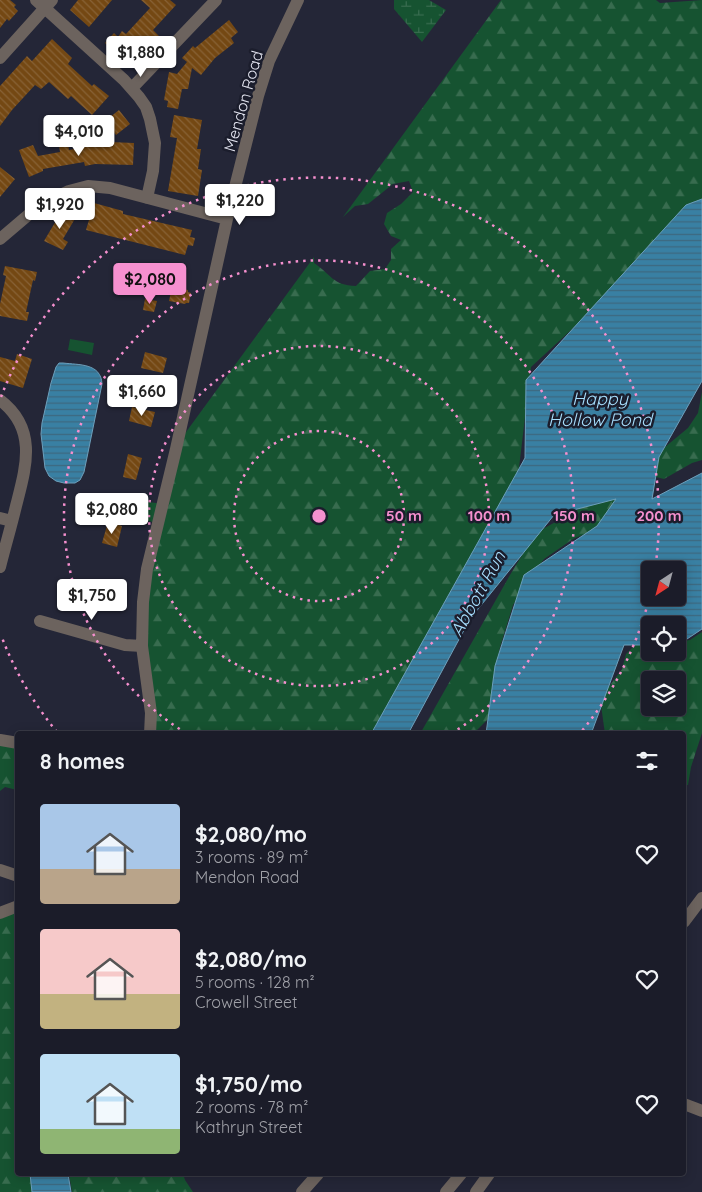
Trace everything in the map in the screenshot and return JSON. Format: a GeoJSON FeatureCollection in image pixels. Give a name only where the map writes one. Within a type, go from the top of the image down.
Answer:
{"type":"FeatureCollection","features":[{"type":"Feature","properties":{"kind":"street"},"geometry":{"type":"LineString","coordinates":[[132,88],[216,0]]}},
{"type":"Feature","properties":{"kind":"street","name":"Mendon Road"},"geometry":{"type":"LineString","coordinates":[[150,731],[151,713],[142,646],[143,602],[147,569],[176,449],[227,219],[263,78],[298,0]]}},
{"type":"Feature","properties":{"kind":"street"},"geometry":{"type":"LineString","coordinates":[[0,58],[44,3],[132,88],[146,108],[155,143],[153,171],[147,198]]}},
{"type":"Feature","properties":{"kind":"street"},"geometry":{"type":"LineString","coordinates":[[3,232],[50,200],[69,191],[88,186],[110,188],[227,219]]}},
{"type":"Feature","properties":{"kind":"street"},"geometry":{"type":"LineString","coordinates":[[0,400],[11,409],[21,424],[26,445],[26,466],[6,520],[0,567]]}},
{"type":"Feature","properties":{"kind":"street"},"geometry":{"type":"LineString","coordinates":[[40,621],[125,645],[142,646]]}},
{"type":"Feature","properties":{"kind":"street"},"geometry":{"type":"LineString","coordinates":[[0,740],[15,742]]}},
{"type":"Feature","properties":{"kind":"street"},"geometry":{"type":"LineString","coordinates":[[0,870],[15,875]]}},
{"type":"Feature","properties":{"kind":"street"},"geometry":{"type":"LineString","coordinates":[[686,920],[698,910],[702,898]]}},
{"type":"Feature","properties":{"kind":"street"},"geometry":{"type":"LineString","coordinates":[[0,913],[15,907]]}},
{"type":"Feature","properties":{"kind":"street"},"geometry":{"type":"LineString","coordinates":[[686,1105],[702,1111]]}},
{"type":"Feature","properties":{"kind":"street"},"geometry":{"type":"LineString","coordinates":[[302,1192],[316,1176]]}},
{"type":"Feature","properties":{"kind":"street"},"geometry":{"type":"LineString","coordinates":[[446,1192],[459,1176]]}},
{"type":"Feature","properties":{"kind":"street"},"geometry":{"type":"LineString","coordinates":[[476,1192],[487,1176]]}},
{"type":"Feature","properties":{"kind":"green space"},"geometry":{"type":"Polygon","coordinates":[[[394,0],[429,0],[446,10],[422,42],[394,9],[394,0]]]}},
{"type":"Feature","properties":{"kind":"green space"},"geometry":{"type":"Polygon","coordinates":[[[501,0],[656,0],[660,3],[702,0],[702,215],[622,283],[531,367],[518,476],[381,731],[152,731],[144,647],[156,523],[126,514],[136,500],[162,504],[178,443],[314,257],[314,263],[342,284],[356,286],[370,271],[385,269],[391,260],[391,249],[401,240],[391,236],[384,224],[387,213],[401,204],[413,192],[409,181],[393,184],[368,204],[355,206],[343,217],[501,0]]]}},
{"type":"Feature","properties":{"kind":"green space"},"geometry":{"type":"Polygon","coordinates":[[[70,339],[94,343],[92,355],[68,350],[70,339]]]}},
{"type":"Feature","properties":{"kind":"green space"},"geometry":{"type":"Polygon","coordinates":[[[702,392],[702,460],[692,463],[664,479],[656,477],[651,469],[665,447],[688,428],[698,413],[702,392]]]}},
{"type":"Feature","properties":{"kind":"green space"},"geometry":{"type":"Polygon","coordinates":[[[635,491],[590,532],[573,539],[544,559],[513,605],[500,647],[488,719],[476,731],[422,731],[510,575],[527,547],[541,530],[579,509],[620,493],[635,491]]]}},
{"type":"Feature","properties":{"kind":"green space"},"geometry":{"type":"Polygon","coordinates":[[[702,632],[702,733],[691,767],[688,785],[686,785],[686,731],[605,731],[601,705],[605,692],[622,669],[626,654],[634,646],[641,643],[641,661],[686,661],[686,641],[702,632]]]}},
{"type":"Feature","properties":{"kind":"green space"},"geometry":{"type":"Polygon","coordinates":[[[0,741],[15,746],[15,790],[5,787],[0,791],[0,741]]]}},
{"type":"Feature","properties":{"kind":"green space"},"geometry":{"type":"Polygon","coordinates":[[[15,906],[15,1176],[34,1176],[35,1192],[0,1192],[0,913],[15,906]]]}},
{"type":"Feature","properties":{"kind":"green space"},"geometry":{"type":"Polygon","coordinates":[[[69,1176],[184,1176],[193,1192],[72,1192],[69,1176]]]}},
{"type":"Feature","properties":{"kind":"water","name":"Happy Hollow Pond"},"geometry":{"type":"Polygon","coordinates":[[[702,199],[702,381],[659,457],[652,499],[702,473],[702,629],[686,640],[686,616],[641,616],[641,645],[624,645],[592,731],[486,731],[495,666],[524,575],[597,526],[616,499],[554,515],[470,619],[410,731],[373,731],[525,458],[526,380],[686,205],[702,199]]]}},
{"type":"Feature","properties":{"kind":"water"},"geometry":{"type":"Polygon","coordinates":[[[59,363],[88,366],[98,372],[102,384],[84,472],[80,480],[75,483],[56,481],[49,476],[45,468],[41,434],[42,423],[51,383],[59,363]]]}},
{"type":"Feature","properties":{"kind":"water"},"geometry":{"type":"Polygon","coordinates":[[[30,1176],[68,1176],[71,1192],[32,1192],[30,1176]]]}},
{"type":"Feature","properties":{"kind":"building"},"geometry":{"type":"Polygon","coordinates":[[[0,0],[10,0],[16,5],[14,7],[18,11],[9,21],[7,19],[0,28],[0,0]]]}},
{"type":"Feature","properties":{"kind":"building"},"geometry":{"type":"Polygon","coordinates":[[[78,0],[112,0],[89,27],[70,10],[78,0]]]}},
{"type":"Feature","properties":{"kind":"building"},"geometry":{"type":"Polygon","coordinates":[[[141,0],[170,0],[176,5],[153,30],[159,36],[150,46],[141,38],[123,59],[105,43],[114,33],[118,37],[122,31],[126,34],[150,8],[141,0]]]}},
{"type":"Feature","properties":{"kind":"building"},"geometry":{"type":"Polygon","coordinates":[[[229,20],[238,32],[231,38],[234,43],[215,58],[201,75],[192,68],[188,89],[182,89],[178,109],[167,107],[168,101],[164,100],[169,72],[177,74],[187,62],[182,58],[193,46],[195,48],[229,20]]]}},
{"type":"Feature","properties":{"kind":"building"},"geometry":{"type":"Polygon","coordinates":[[[52,39],[72,58],[68,64],[92,86],[94,84],[109,96],[92,115],[71,96],[68,99],[49,82],[41,89],[35,85],[0,126],[0,86],[27,56],[32,61],[52,39]]]}},
{"type":"Feature","properties":{"kind":"building"},"geometry":{"type":"Polygon","coordinates":[[[119,110],[130,124],[116,135],[105,121],[119,110]]]}},
{"type":"Feature","properties":{"kind":"building"},"geometry":{"type":"Polygon","coordinates":[[[174,115],[202,120],[197,149],[201,149],[198,169],[202,170],[198,196],[168,191],[177,138],[170,137],[174,115]]]}},
{"type":"Feature","properties":{"kind":"building"},"geometry":{"type":"Polygon","coordinates":[[[110,142],[134,143],[133,165],[95,164],[85,166],[84,162],[43,169],[43,171],[29,177],[19,150],[33,145],[38,156],[60,152],[59,146],[68,144],[69,150],[96,145],[110,145],[110,142]]]}},
{"type":"Feature","properties":{"kind":"building"},"geometry":{"type":"Polygon","coordinates":[[[0,167],[15,179],[0,197],[0,167]]]}},
{"type":"Feature","properties":{"kind":"building"},"geometry":{"type":"Polygon","coordinates":[[[94,203],[123,211],[123,214],[192,230],[190,237],[195,238],[193,246],[188,245],[185,255],[86,230],[94,203]]]}},
{"type":"Feature","properties":{"kind":"building"},"geometry":{"type":"Polygon","coordinates":[[[63,209],[76,217],[63,239],[68,242],[63,250],[44,241],[63,209]]]}},
{"type":"Feature","properties":{"kind":"building"},"geometry":{"type":"Polygon","coordinates":[[[5,266],[37,272],[35,281],[33,280],[26,312],[29,312],[27,321],[0,316],[0,304],[6,276],[3,275],[5,266]]]}},
{"type":"Feature","properties":{"kind":"building"},"geometry":{"type":"Polygon","coordinates":[[[172,287],[188,290],[191,293],[189,303],[169,301],[172,287]]]}},
{"type":"Feature","properties":{"kind":"building"},"geometry":{"type":"Polygon","coordinates":[[[145,299],[157,301],[154,312],[143,310],[145,299]]]}},
{"type":"Feature","properties":{"kind":"building"},"geometry":{"type":"Polygon","coordinates":[[[145,352],[167,358],[163,373],[141,368],[145,352]]]}},
{"type":"Feature","properties":{"kind":"building"},"geometry":{"type":"Polygon","coordinates":[[[17,354],[32,359],[23,388],[0,381],[0,357],[15,361],[17,354]]]}},
{"type":"Feature","properties":{"kind":"building"},"geometry":{"type":"Polygon","coordinates":[[[132,407],[155,412],[151,427],[129,421],[132,407]]]}},
{"type":"Feature","properties":{"kind":"building"},"geometry":{"type":"Polygon","coordinates":[[[128,454],[142,458],[136,480],[123,477],[128,454]]]}},
{"type":"Feature","properties":{"kind":"building"},"geometry":{"type":"Polygon","coordinates":[[[108,522],[122,526],[117,547],[102,543],[108,522]]]}},
{"type":"Feature","properties":{"kind":"water label","name":"Abbott Run"},"geometry":{"type":"Point","coordinates":[478,594]}}]}
